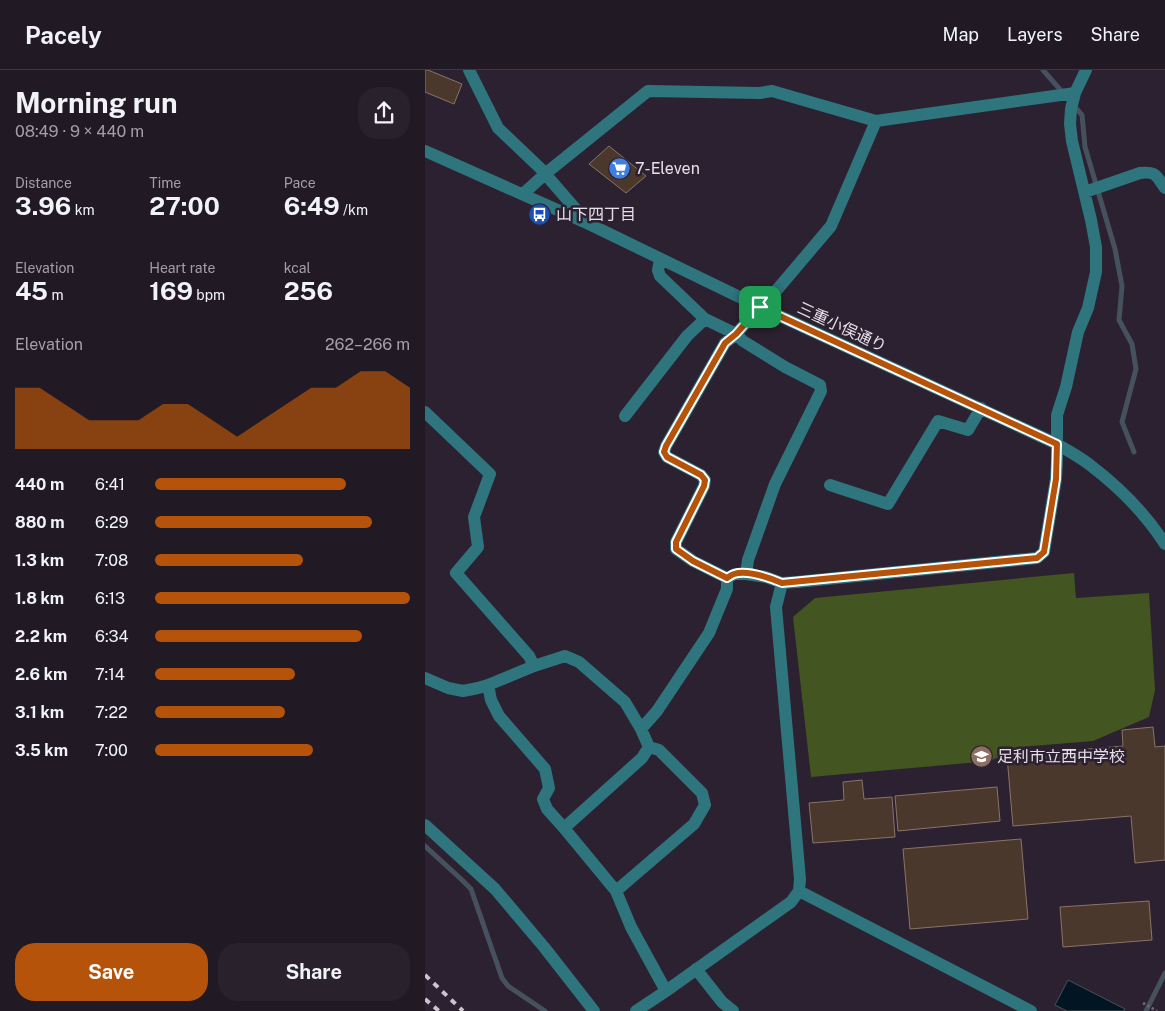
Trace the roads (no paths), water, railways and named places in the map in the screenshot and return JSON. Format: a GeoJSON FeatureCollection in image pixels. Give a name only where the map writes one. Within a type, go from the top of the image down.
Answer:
{"type":"FeatureCollection","features":[{"type":"Feature","properties":{"kind":"street"},"geometry":{"type":"LineString","coordinates":[[469,70],[498,128],[545,174],[589,224]]}},
{"type":"Feature","properties":{"kind":"street"},"geometry":{"type":"LineString","coordinates":[[727,578],[735,574],[747,574],[765,576],[782,583],[1037,558],[1044,552],[1056,479],[1057,415],[1066,387],[1078,332],[1088,308],[1096,272],[1091,220],[1072,142],[1070,124],[1075,93],[1087,70]]}},
{"type":"Feature","properties":{"kind":"street"},"geometry":{"type":"LineString","coordinates":[[523,194],[648,91],[760,94],[772,91],[876,121],[1075,93]]}},
{"type":"Feature","properties":{"kind":"street"},"geometry":{"type":"LineString","coordinates":[[727,578],[693,561],[676,549],[676,542],[704,486],[705,480],[701,475],[667,457],[664,452],[725,343],[770,298],[831,226],[876,121]]}},
{"type":"Feature","properties":{"kind":"street","name":"三重小俣通り"},"geometry":{"type":"LineString","coordinates":[[425,150],[589,224],[760,307],[1057,444],[1089,464],[1111,481],[1135,505],[1165,544]]}},
{"type":"Feature","properties":{"kind":"street"},"geometry":{"type":"LineString","coordinates":[[1085,192],[1140,173],[1149,172],[1154,174],[1165,188]]}},
{"type":"Feature","properties":{"kind":"street"},"geometry":{"type":"LineString","coordinates":[[660,259],[658,270],[661,276],[705,319],[736,334],[743,341],[785,367],[820,385],[821,391],[775,484],[748,560],[747,574]]}},
{"type":"Feature","properties":{"kind":"street"},"geometry":{"type":"LineString","coordinates":[[625,416],[687,336],[705,319]]}},
{"type":"Feature","properties":{"kind":"street"},"geometry":{"type":"LineString","coordinates":[[830,485],[888,504],[938,421],[968,430],[981,408]]}},
{"type":"Feature","properties":{"kind":"street"},"geometry":{"type":"LineString","coordinates":[[425,412],[490,474],[474,517],[478,547],[456,573],[529,656],[534,666]]}},
{"type":"Feature","properties":{"kind":"street"},"geometry":{"type":"LineString","coordinates":[[641,728],[657,712],[709,634],[727,589],[727,578]]}},
{"type":"Feature","properties":{"kind":"street"},"geometry":{"type":"LineString","coordinates":[[636,1011],[791,902],[799,891],[800,879],[776,607],[782,583]]}},
{"type":"Feature","properties":{"kind":"street"},"geometry":{"type":"LineString","coordinates":[[425,678],[448,688],[463,691],[488,685],[534,666],[565,656],[579,662],[625,702],[641,728],[649,746],[659,750],[703,793],[705,805],[694,824],[616,891]]}},
{"type":"Feature","properties":{"kind":"street"},"geometry":{"type":"LineString","coordinates":[[488,685],[491,700],[499,716],[545,769],[549,788],[543,799],[547,809],[616,891],[631,928],[666,991]]}},
{"type":"Feature","properties":{"kind":"street"},"geometry":{"type":"LineString","coordinates":[[564,828],[642,758],[649,746]]}},
{"type":"Feature","properties":{"kind":"street"},"geometry":{"type":"LineString","coordinates":[[425,825],[495,889],[544,947],[594,1011]]}},
{"type":"Feature","properties":{"kind":"street"},"geometry":{"type":"LineString","coordinates":[[799,891],[1031,1011]]}},
{"type":"Feature","properties":{"kind":"street"},"geometry":{"type":"LineString","coordinates":[[696,969],[722,1002],[733,1011]]}},
{"type":"Feature","properties":{"kind":"water"},"geometry":{"type":"Polygon","coordinates":[[[1068,980],[1125,1009],[1124,1011],[1067,1011],[1055,1005],[1068,980]]]}},
{"type":"Feature","properties":{"kind":"waterway"},"geometry":{"type":"LineString","coordinates":[[1043,70],[1064,94]]}},
{"type":"Feature","properties":{"kind":"waterway"},"geometry":{"type":"LineString","coordinates":[[1074,106],[1082,115],[1085,147],[1115,249],[1122,286],[1119,320],[1132,344],[1136,369],[1122,422],[1134,452]]}},
{"type":"Feature","properties":{"kind":"waterway"},"geometry":{"type":"LineString","coordinates":[[425,846],[471,889],[502,978],[508,986],[545,1011]]}},
{"type":"Feature","properties":{"kind":"waterway"},"geometry":{"type":"LineString","coordinates":[[1146,1011],[1165,973]]}},
{"type":"Feature","properties":{"kind":"railway"},"geometry":{"type":"LineString","coordinates":[[425,975],[463,1011]]}},
{"type":"Feature","properties":{"kind":"railway"},"geometry":{"type":"LineString","coordinates":[[425,999],[439,1011]]}},
{"type":"Feature","properties":{"kind":"place","name":"7-Eleven"},"geometry":{"type":"Point","coordinates":[619,168]}},
{"type":"Feature","properties":{"kind":"place","name":"山下四丁目"},"geometry":{"type":"Point","coordinates":[540,214]}},
{"type":"Feature","properties":{"kind":"place","name":"足利市立西中学校"},"geometry":{"type":"Point","coordinates":[981,756]}}]}
